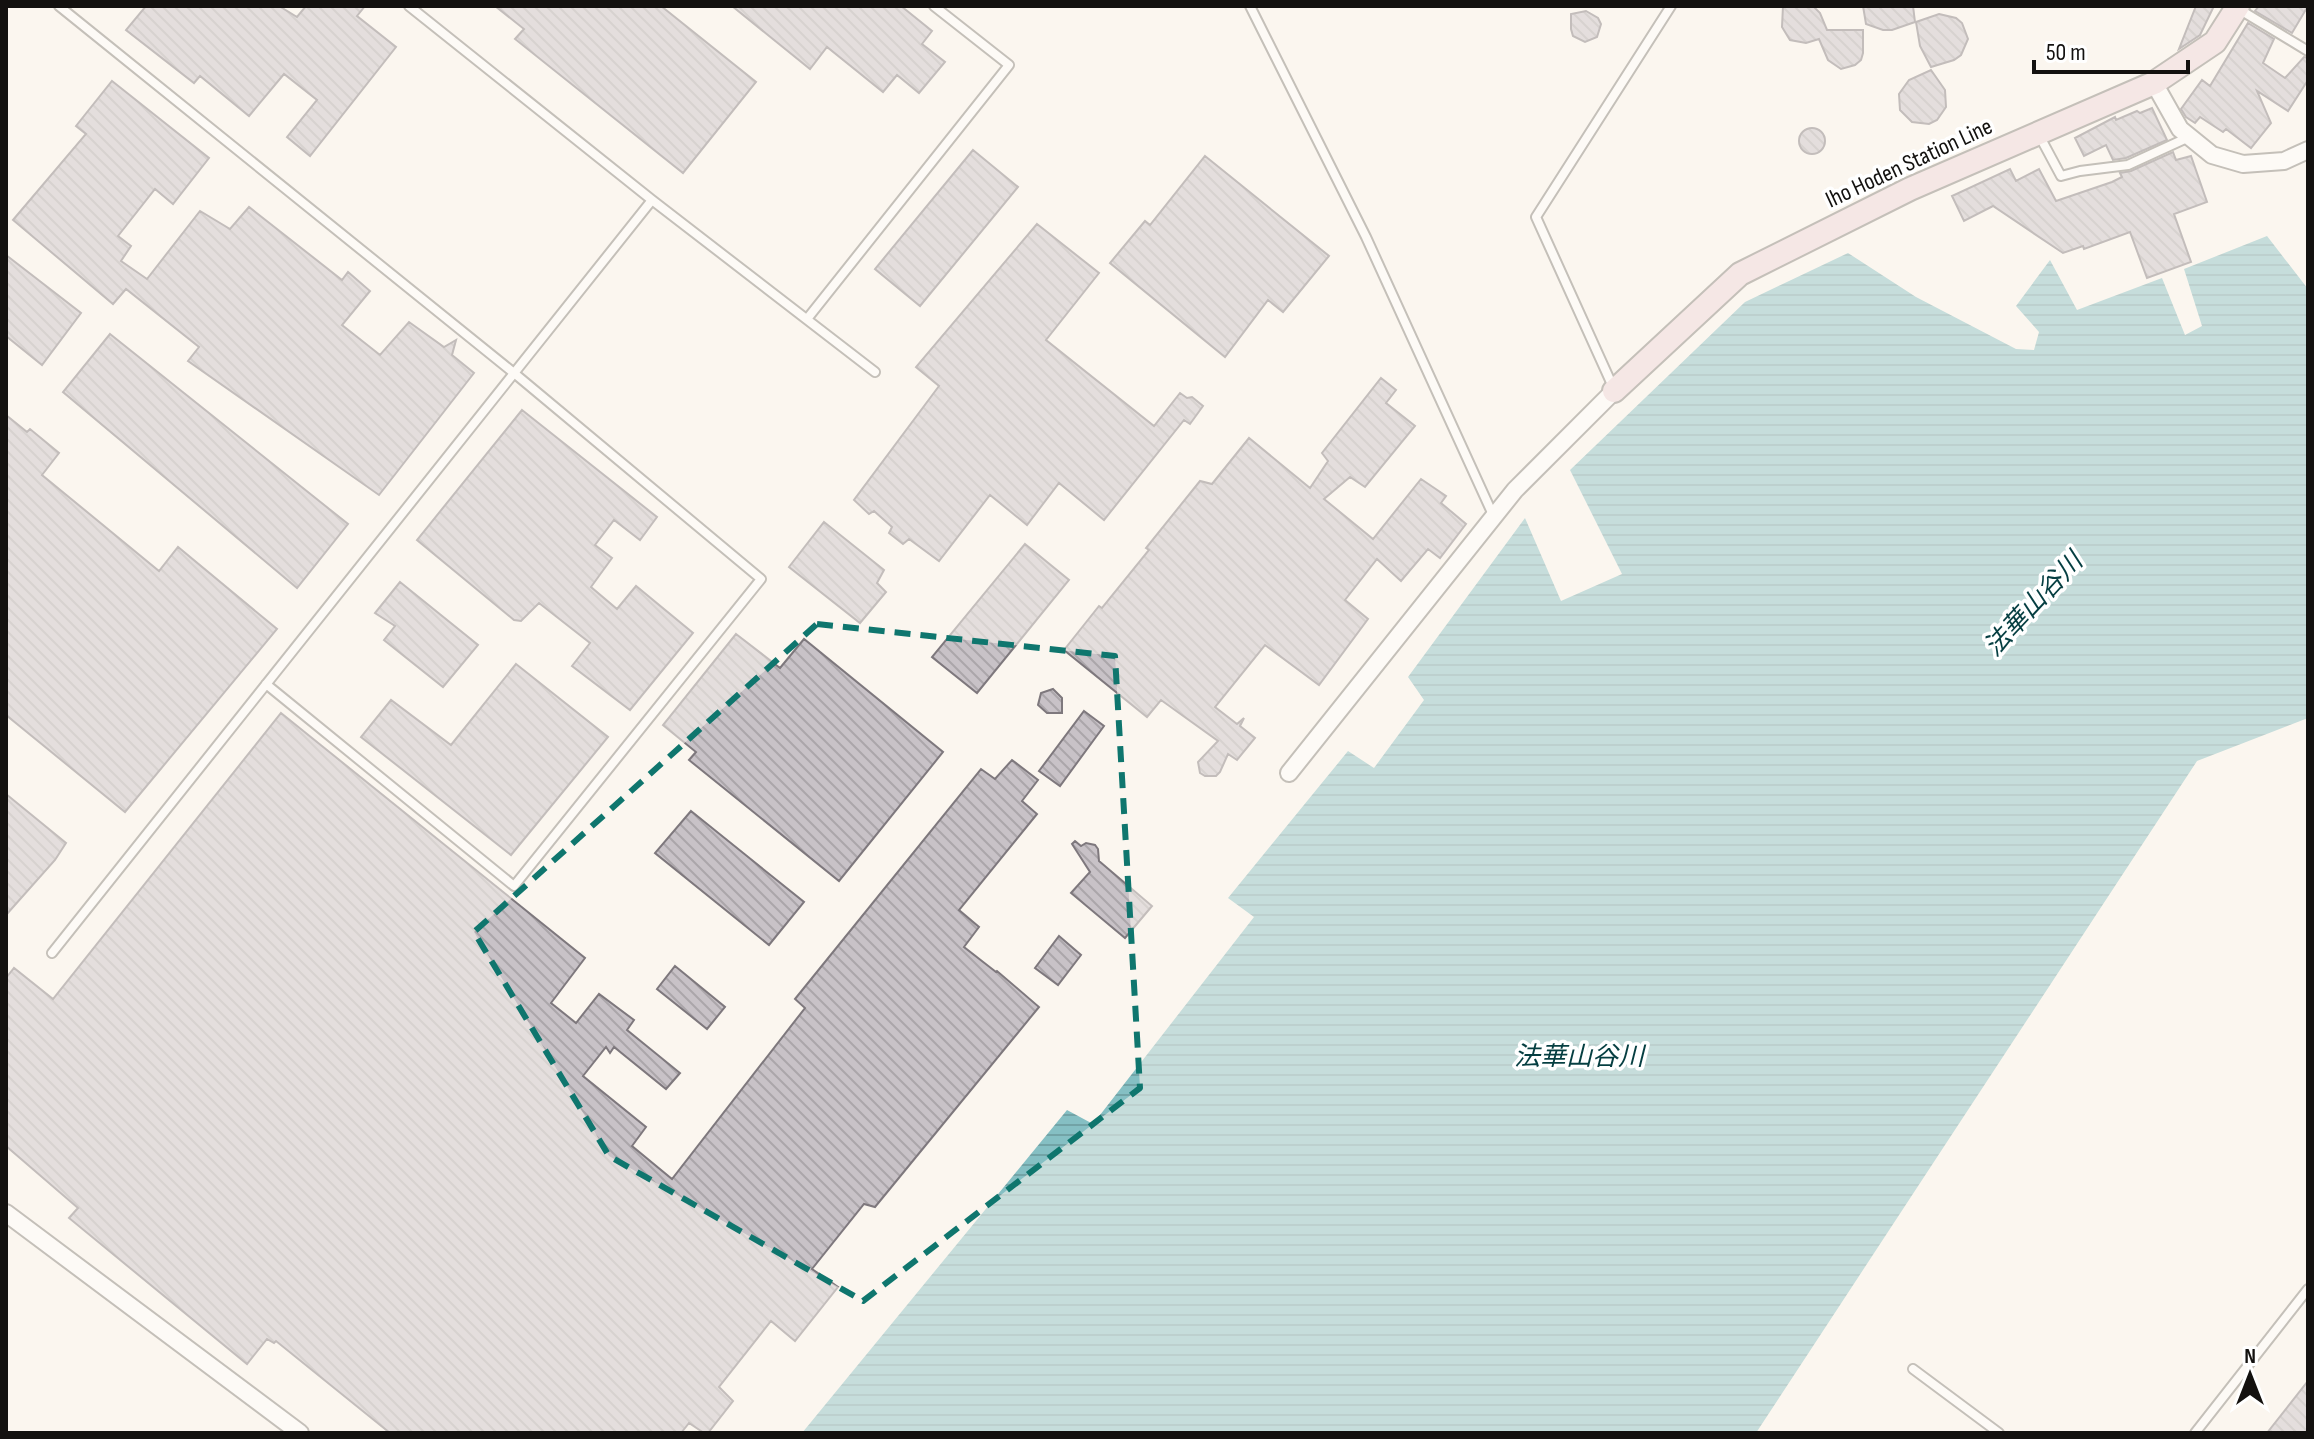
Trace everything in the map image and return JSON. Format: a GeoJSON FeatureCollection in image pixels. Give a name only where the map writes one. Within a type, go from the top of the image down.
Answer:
{"type":"FeatureCollection","features":[{"type":"Feature","properties":{"kind":"main road","name":"Iho Hoden Station Line"},"geometry":{"type":"LineString","coordinates":[[1614,391],[1740,274],[1883,201],[2154,83],[2215,42],[2236,7]]}},
{"type":"Feature","properties":{"kind":"street"},"geometry":{"type":"LineString","coordinates":[[2154,83],[2180,129],[2212,155],[2243,164],[2284,161],[2308,150]]}},
{"type":"Feature","properties":{"kind":"street"},"geometry":{"type":"LineString","coordinates":[[1289,773],[1515,490],[1614,391]]}},
{"type":"Feature","properties":{"kind":"street"},"geometry":{"type":"LineString","coordinates":[[6,1213],[300,1433]]}},
{"type":"Feature","properties":{"kind":"lane"},"geometry":{"type":"LineString","coordinates":[[59,6],[514,373],[761,579],[514,886],[266,684]]}},
{"type":"Feature","properties":{"kind":"lane"},"geometry":{"type":"LineString","coordinates":[[409,6],[652,200],[875,372]]}},
{"type":"Feature","properties":{"kind":"lane"},"geometry":{"type":"LineString","coordinates":[[807,319],[1009,65],[934,6]]}},
{"type":"Feature","properties":{"kind":"lane"},"geometry":{"type":"LineString","coordinates":[[1250,6],[1366,237],[1494,517]]}},
{"type":"Feature","properties":{"kind":"lane"},"geometry":{"type":"LineString","coordinates":[[1614,391],[1536,217],[1671,6]]}},
{"type":"Feature","properties":{"kind":"lane"},"geometry":{"type":"LineString","coordinates":[[2236,7],[2308,51]]}},
{"type":"Feature","properties":{"kind":"lane"},"geometry":{"type":"LineString","coordinates":[[2038,133],[2061,176],[2128,165],[2190,137]]}},
{"type":"Feature","properties":{"kind":"lane"},"geometry":{"type":"LineString","coordinates":[[52,953],[652,200]]}},
{"type":"Feature","properties":{"kind":"lane"},"geometry":{"type":"LineString","coordinates":[[2195,1433],[2308,1289]]}},
{"type":"Feature","properties":{"kind":"lane"},"geometry":{"type":"LineString","coordinates":[[1913,1369],[1999,1433]]}},
{"type":"Feature","properties":{"kind":"highlighted area"},"geometry":{"type":"Polygon","coordinates":[[[817,624],[1115,656],[1140,1088],[863,1301],[609,1156],[474,932],[817,624]]]}},
{"type":"Feature","properties":{"kind":"water","name":"法華山谷川"},"geometry":{"type":"Polygon","coordinates":[[[2267,236],[2308,289],[2308,718],[2197,761],[1756,1433],[802,1433],[1067,1110],[1093,1124],[1254,917],[1228,898],[1348,751],[1374,768],[1424,700],[1408,677],[1525,518],[1561,601],[1622,574],[1570,470],[1745,302],[1848,253],[1916,297],[2016,349],[2034,350],[2039,332],[2016,306],[2050,260],[2077,310],[2162,278],[2185,335],[2202,326],[2184,269],[2267,236]]]}},
{"type":"Feature","properties":{"kind":"building"},"geometry":{"type":"Polygon","coordinates":[[[146,6],[279,6],[297,17],[306,6],[365,6],[357,16],[396,47],[310,156],[287,137],[317,100],[284,74],[249,116],[200,76],[194,83],[126,30],[146,6]]]}},
{"type":"Feature","properties":{"kind":"building"},"geometry":{"type":"Polygon","coordinates":[[[495,6],[661,6],[756,82],[683,173],[515,39],[524,29],[495,6]]]}},
{"type":"Feature","properties":{"kind":"building"},"geometry":{"type":"Polygon","coordinates":[[[732,6],[901,6],[932,31],[922,44],[945,62],[919,93],[897,75],[883,92],[827,47],[810,69],[732,6]]]}},
{"type":"Feature","properties":{"kind":"building"},"geometry":{"type":"Polygon","coordinates":[[[1783,6],[1813,6],[1820,13],[1827,30],[1863,30],[1861,60],[1841,69],[1828,60],[1819,39],[1806,43],[1790,40],[1782,27],[1783,6]]]}},
{"type":"Feature","properties":{"kind":"building"},"geometry":{"type":"Polygon","coordinates":[[[1863,6],[1913,6],[1915,22],[1883,30],[1866,24],[1863,6]]]}},
{"type":"Feature","properties":{"kind":"building"},"geometry":{"type":"Polygon","coordinates":[[[2196,6],[2214,6],[2200,35],[2179,49],[2196,6]]]}},
{"type":"Feature","properties":{"kind":"building"},"geometry":{"type":"Polygon","coordinates":[[[2259,6],[2308,6],[2292,33],[2255,11],[2259,6]]]}},
{"type":"Feature","properties":{"kind":"building"},"geometry":{"type":"Polygon","coordinates":[[[1586,11],[1598,18],[1601,24],[1597,37],[1585,42],[1573,36],[1571,14],[1586,11]]]}},
{"type":"Feature","properties":{"kind":"building"},"geometry":{"type":"Polygon","coordinates":[[[1939,14],[1956,18],[1962,23],[1968,39],[1961,55],[1931,67],[1920,46],[1916,22],[1939,14]]]}},
{"type":"Feature","properties":{"kind":"building"},"geometry":{"type":"Polygon","coordinates":[[[2248,23],[2274,39],[2263,63],[2285,78],[2304,57],[2308,58],[2308,80],[2288,111],[2257,91],[2271,123],[2251,148],[2226,129],[2223,132],[2200,117],[2195,123],[2181,109],[2202,80],[2210,86],[2248,23]]]}},
{"type":"Feature","properties":{"kind":"building"},"geometry":{"type":"Polygon","coordinates":[[[1931,70],[1945,90],[1946,107],[1937,120],[1929,124],[1912,122],[1900,110],[1899,94],[1909,80],[1931,70]]]}},
{"type":"Feature","properties":{"kind":"building"},"geometry":{"type":"Polygon","coordinates":[[[112,81],[209,158],[173,204],[155,189],[118,236],[131,246],[121,261],[147,279],[200,211],[230,229],[249,207],[342,280],[348,272],[370,291],[342,325],[380,355],[409,322],[444,347],[456,340],[452,355],[474,373],[379,495],[188,361],[199,347],[126,289],[113,304],[13,220],[86,134],[76,126],[112,81]]]}},
{"type":"Feature","properties":{"kind":"building"},"geometry":{"type":"Polygon","coordinates":[[[2152,108],[2167,140],[2126,158],[2113,160],[2106,145],[2084,156],[2075,138],[2115,117],[2116,120],[2152,108]]]}},
{"type":"Feature","properties":{"kind":"building"},"geometry":{"type":"Polygon","coordinates":[[[1812,128],[1821,132],[1825,141],[1821,150],[1812,154],[1803,150],[1799,141],[1803,132],[1812,128]]]}},
{"type":"Feature","properties":{"kind":"building"},"geometry":{"type":"Polygon","coordinates":[[[973,150],[1018,187],[920,306],[875,269],[973,150]]]}},
{"type":"Feature","properties":{"kind":"building"},"geometry":{"type":"Polygon","coordinates":[[[2173,152],[2176,160],[2191,156],[2207,202],[2174,214],[2191,262],[2147,278],[2130,232],[2084,249],[2083,246],[2063,253],[1993,206],[1964,221],[1952,196],[2010,169],[2016,181],[2039,169],[2056,201],[2112,182],[2122,177],[2120,173],[2173,152]]]}},
{"type":"Feature","properties":{"kind":"building"},"geometry":{"type":"Polygon","coordinates":[[[1205,156],[1329,256],[1283,312],[1268,300],[1225,357],[1110,263],[1145,221],[1150,225],[1205,156]]]}},
{"type":"Feature","properties":{"kind":"building"},"geometry":{"type":"Polygon","coordinates":[[[1037,224],[1099,273],[1046,340],[1154,426],[1180,393],[1187,398],[1192,397],[1203,406],[1190,424],[1184,420],[1104,520],[1059,483],[1027,525],[990,495],[939,561],[909,539],[903,544],[889,533],[892,527],[874,511],[869,514],[854,500],[939,386],[916,367],[1037,224]]]}},
{"type":"Feature","properties":{"kind":"building"},"geometry":{"type":"Polygon","coordinates":[[[6,255],[81,313],[42,365],[6,336],[6,255]]]}},
{"type":"Feature","properties":{"kind":"building"},"geometry":{"type":"Polygon","coordinates":[[[110,334],[348,524],[297,588],[63,392],[110,334]]]}},
{"type":"Feature","properties":{"kind":"building"},"geometry":{"type":"Polygon","coordinates":[[[1381,378],[1396,390],[1386,403],[1415,426],[1365,487],[1350,477],[1324,499],[1373,539],[1421,479],[1446,496],[1441,503],[1466,524],[1440,558],[1428,549],[1401,581],[1377,559],[1345,600],[1368,619],[1319,685],[1265,645],[1215,707],[1237,724],[1244,718],[1240,726],[1255,738],[1237,760],[1228,754],[1216,776],[1205,776],[1200,773],[1198,762],[1218,741],[1161,700],[1147,717],[1064,650],[1149,550],[1146,548],[1200,481],[1212,484],[1249,438],[1310,488],[1328,461],[1322,453],[1381,378]]]}},
{"type":"Feature","properties":{"kind":"building"},"geometry":{"type":"Polygon","coordinates":[[[522,410],[657,517],[640,540],[614,520],[595,545],[612,558],[591,587],[617,609],[636,586],[693,633],[630,710],[572,666],[590,643],[539,603],[521,621],[514,620],[417,540],[522,410]]]}},
{"type":"Feature","properties":{"kind":"building"},"geometry":{"type":"Polygon","coordinates":[[[6,415],[27,432],[30,429],[59,453],[42,475],[159,571],[178,547],[277,629],[125,812],[6,715],[6,415]]]}},
{"type":"Feature","properties":{"kind":"building"},"geometry":{"type":"Polygon","coordinates":[[[824,522],[884,570],[877,583],[886,592],[860,623],[789,567],[824,522]]]}},
{"type":"Feature","properties":{"kind":"building"},"geometry":{"type":"Polygon","coordinates":[[[1025,544],[1069,580],[977,693],[932,657],[1025,544]]]}},
{"type":"Feature","properties":{"kind":"building"},"geometry":{"type":"Polygon","coordinates":[[[400,582],[478,645],[443,687],[384,640],[395,626],[375,613],[400,582]]]}},
{"type":"Feature","properties":{"kind":"building"},"geometry":{"type":"Polygon","coordinates":[[[736,634],[780,668],[804,639],[943,752],[839,881],[689,760],[696,752],[663,725],[736,634]]]}},
{"type":"Feature","properties":{"kind":"building"},"geometry":{"type":"Polygon","coordinates":[[[516,664],[608,737],[511,855],[361,737],[391,700],[451,745],[516,664]]]}},
{"type":"Feature","properties":{"kind":"building"},"geometry":{"type":"Polygon","coordinates":[[[1053,689],[1062,698],[1062,713],[1047,713],[1038,705],[1041,693],[1053,689]]]}},
{"type":"Feature","properties":{"kind":"building"},"geometry":{"type":"Polygon","coordinates":[[[1084,711],[1104,726],[1060,786],[1039,771],[1084,711]]]}},
{"type":"Feature","properties":{"kind":"building"},"geometry":{"type":"Polygon","coordinates":[[[281,713],[585,958],[551,1003],[576,1023],[599,994],[634,1020],[627,1030],[680,1073],[666,1089],[614,1047],[610,1053],[606,1047],[583,1076],[646,1127],[632,1146],[672,1179],[805,1008],[795,999],[981,769],[995,779],[1012,760],[1038,780],[1022,801],[1037,814],[959,910],[979,927],[964,947],[1039,1007],[875,1207],[864,1204],[812,1269],[838,1287],[795,1341],[771,1321],[719,1387],[733,1401],[708,1433],[689,1423],[681,1433],[390,1433],[276,1341],[267,1339],[247,1364],[69,1218],[78,1208],[6,1146],[6,978],[14,968],[53,999],[281,713]]]}},
{"type":"Feature","properties":{"kind":"building"},"geometry":{"type":"Polygon","coordinates":[[[6,794],[66,843],[55,860],[6,915],[6,794]]]}},
{"type":"Feature","properties":{"kind":"building"},"geometry":{"type":"Polygon","coordinates":[[[691,811],[804,902],[769,945],[655,853],[691,811]]]}},
{"type":"Feature","properties":{"kind":"building"},"geometry":{"type":"Polygon","coordinates":[[[1075,841],[1081,846],[1086,843],[1095,845],[1099,861],[1152,906],[1125,938],[1071,893],[1090,872],[1072,844],[1075,841]]]}},
{"type":"Feature","properties":{"kind":"building"},"geometry":{"type":"Polygon","coordinates":[[[1059,936],[1081,955],[1058,985],[1035,968],[1059,936]]]}},
{"type":"Feature","properties":{"kind":"building"},"geometry":{"type":"Polygon","coordinates":[[[675,966],[725,1007],[707,1029],[657,989],[675,966]]]}},
{"type":"Feature","properties":{"kind":"building"},"geometry":{"type":"Polygon","coordinates":[[[2308,1381],[2308,1433],[2267,1433],[2308,1381]]]}}]}
